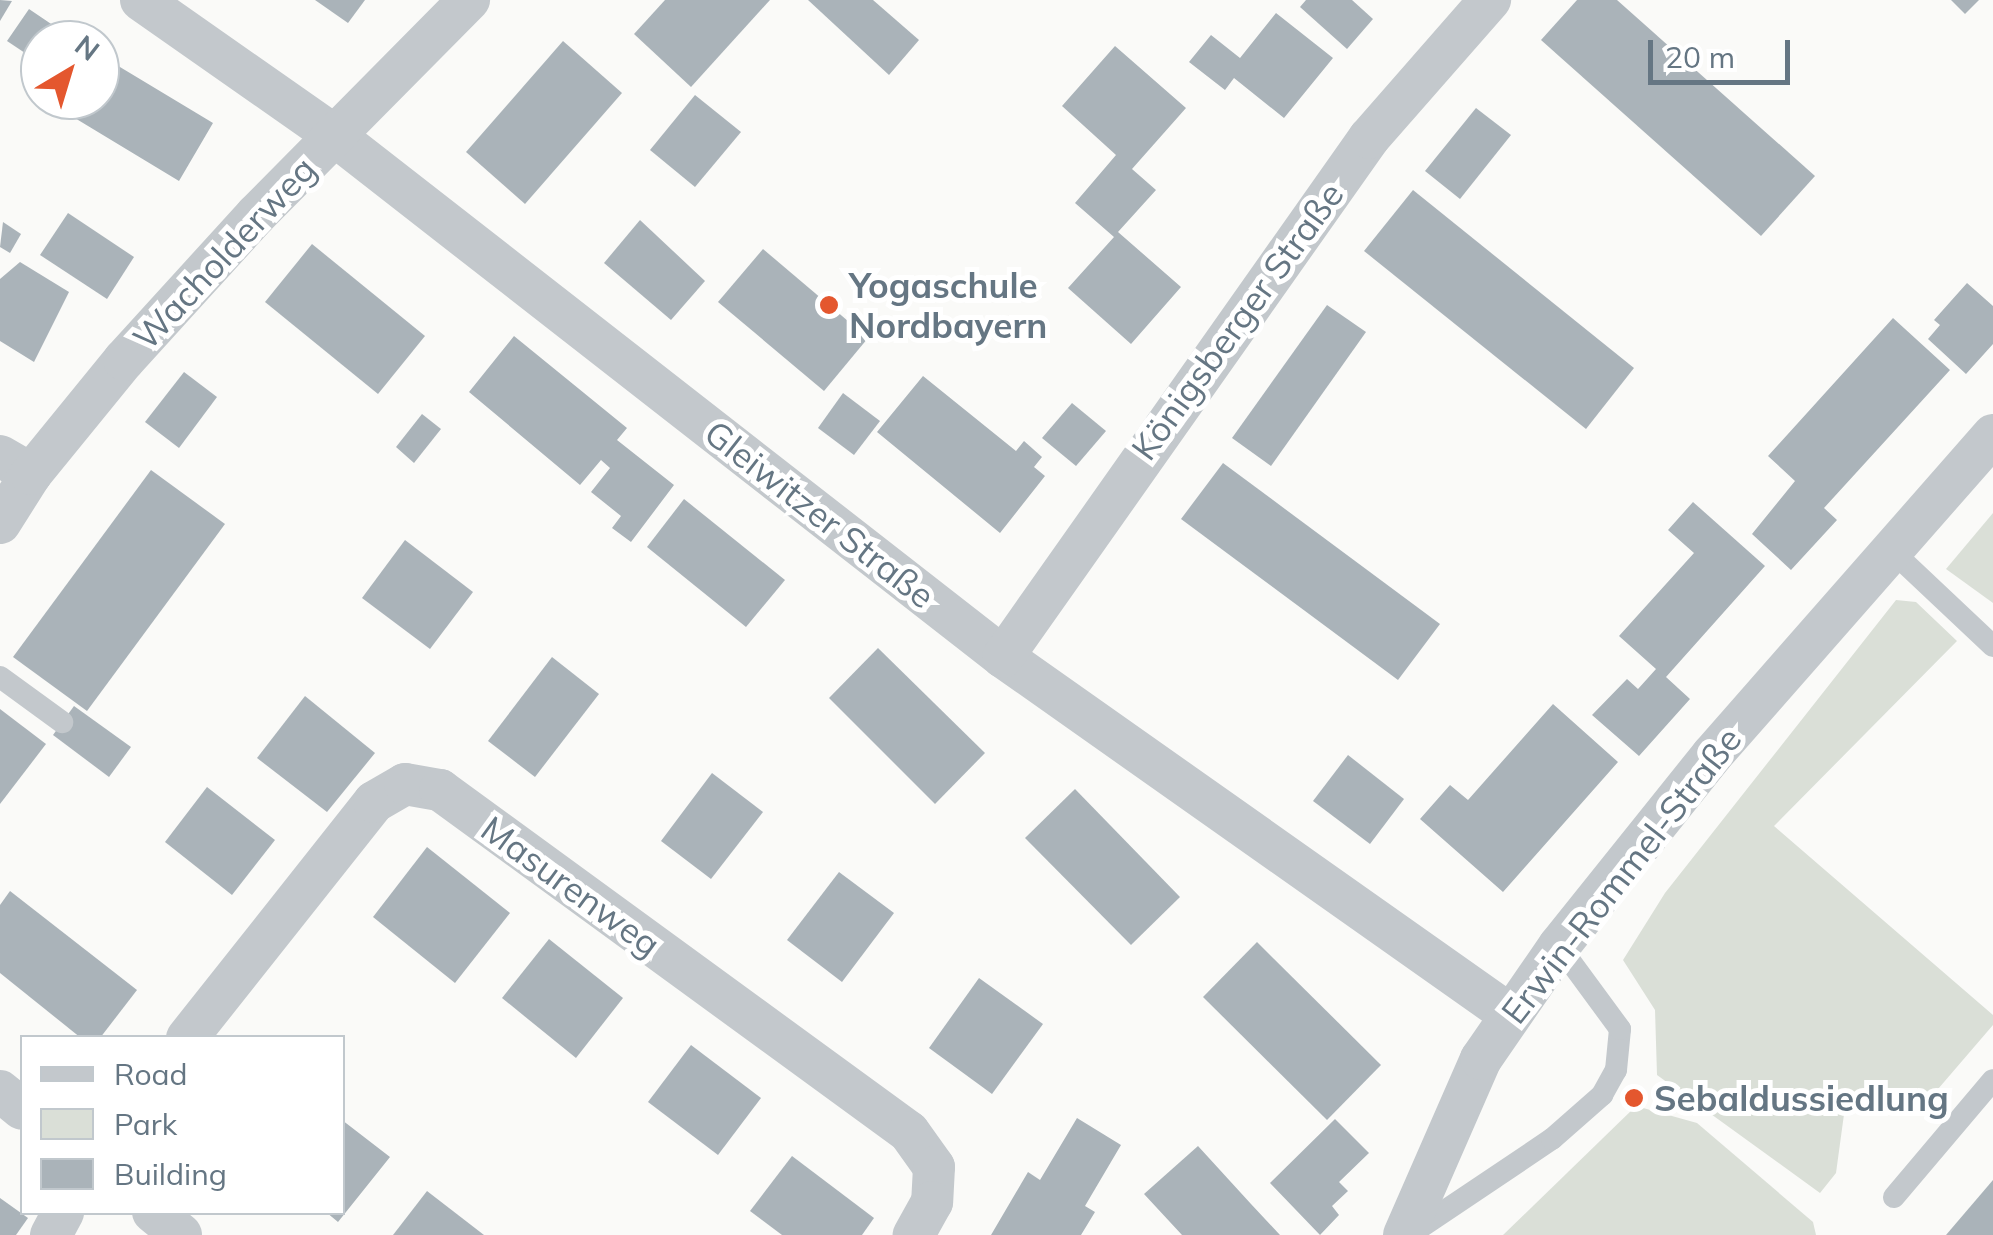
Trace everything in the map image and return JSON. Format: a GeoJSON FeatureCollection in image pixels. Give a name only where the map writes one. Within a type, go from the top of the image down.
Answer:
{"type":"FeatureCollection","features":[{"type":"Feature","properties":{"kind":"street","name":"Gleiwitzer Straße"},"geometry":{"type":"LineString","coordinates":[[141,0],[335,136],[1003,657],[1509,1014]]}},
{"type":"Feature","properties":{"kind":"street","name":"Wacholderweg"},"geometry":{"type":"LineString","coordinates":[[0,523],[16,465],[124,360],[469,0]]}},
{"type":"Feature","properties":{"kind":"street","name":"Königsberger Straße"},"geometry":{"type":"LineString","coordinates":[[1003,657],[1369,138],[1490,0]]}},
{"type":"Feature","properties":{"kind":"street","name":"Erwin-Rommel-Straße"},"geometry":{"type":"LineString","coordinates":[[1407,1235],[1448,1128],[1509,1014],[1712,755],[1993,435]]}},
{"type":"Feature","properties":{"kind":"street","name":"Masurenweg"},"geometry":{"type":"LineString","coordinates":[[190,1035],[374,802],[405,784],[440,790],[909,1132],[934,1167],[932,1202],[914,1235]]}},
{"type":"Feature","properties":{"kind":"street"},"geometry":{"type":"LineString","coordinates":[[0,1091],[20,1107]]}},
{"type":"Feature","properties":{"kind":"street"},"geometry":{"type":"LineString","coordinates":[[157,1215],[181,1235]]}},
{"type":"Feature","properties":{"kind":"lane"},"geometry":{"type":"LineString","coordinates":[[1891,550],[1993,646]]}},
{"type":"Feature","properties":{"kind":"lane"},"geometry":{"type":"LineString","coordinates":[[0,677],[62,722]]}},
{"type":"Feature","properties":{"kind":"lane"},"geometry":{"type":"LineString","coordinates":[[1407,1235],[1552,1138],[1602,1095],[1616,1070],[1620,1029],[1559,946]]}},
{"type":"Feature","properties":{"kind":"lane"},"geometry":{"type":"LineString","coordinates":[[1894,1197],[1993,1080]]}},
{"type":"Feature","properties":{"kind":"green space"},"geometry":{"type":"Polygon","coordinates":[[[1993,513],[1993,603],[1946,569],[1993,513]]]}},
{"type":"Feature","properties":{"kind":"green space"},"geometry":{"type":"Polygon","coordinates":[[[1896,600],[1916,602],[1957,641],[1774,826],[1993,1015],[1993,1025],[1920,1110],[1845,1107],[1836,1173],[1820,1193],[1657,1075],[1655,1010],[1623,960],[1665,893],[1896,600]]]}},
{"type":"Feature","properties":{"kind":"green space"},"geometry":{"type":"Polygon","coordinates":[[[1636,1106],[1697,1123],[1813,1222],[1816,1235],[1503,1235],[1636,1106]]]}},
{"type":"Feature","properties":{"kind":"building"},"geometry":{"type":"Polygon","coordinates":[[[0,0],[12,1],[0,21],[0,0]]]}},
{"type":"Feature","properties":{"kind":"building"},"geometry":{"type":"Polygon","coordinates":[[[315,0],[365,0],[348,23],[315,0]]]}},
{"type":"Feature","properties":{"kind":"building"},"geometry":{"type":"Polygon","coordinates":[[[665,0],[770,0],[691,87],[634,34],[665,0]]]}},
{"type":"Feature","properties":{"kind":"building"},"geometry":{"type":"Polygon","coordinates":[[[808,0],[873,0],[919,40],[889,75],[808,0]]]}},
{"type":"Feature","properties":{"kind":"building"},"geometry":{"type":"Polygon","coordinates":[[[1306,0],[1352,0],[1373,19],[1347,49],[1300,7],[1306,0]]]}},
{"type":"Feature","properties":{"kind":"building"},"geometry":{"type":"Polygon","coordinates":[[[1577,0],[1617,0],[1815,176],[1761,236],[1541,40],[1577,0]]]}},
{"type":"Feature","properties":{"kind":"building"},"geometry":{"type":"Polygon","coordinates":[[[1951,0],[1979,0],[1965,14],[1951,0]]]}},
{"type":"Feature","properties":{"kind":"building"},"geometry":{"type":"Polygon","coordinates":[[[29,9],[45,20],[21,20],[29,9]]]}},
{"type":"Feature","properties":{"kind":"building"},"geometry":{"type":"Polygon","coordinates":[[[1276,13],[1333,58],[1284,118],[1234,78],[1225,90],[1189,62],[1211,35],[1240,58],[1276,13]]]}},
{"type":"Feature","properties":{"kind":"building"},"geometry":{"type":"Polygon","coordinates":[[[20,22],[20,50],[7,41],[20,22]]]}},
{"type":"Feature","properties":{"kind":"building"},"geometry":{"type":"Polygon","coordinates":[[[563,41],[622,93],[525,204],[466,152],[563,41]]]}},
{"type":"Feature","properties":{"kind":"building"},"geometry":{"type":"Polygon","coordinates":[[[1115,46],[1186,108],[1132,169],[1156,190],[1118,232],[1181,287],[1131,344],[1068,288],[1114,237],[1075,203],[1116,155],[1062,106],[1115,46]]]}},
{"type":"Feature","properties":{"kind":"building"},"geometry":{"type":"Polygon","coordinates":[[[120,67],[213,123],[179,181],[78,120],[120,120],[120,67]]]}},
{"type":"Feature","properties":{"kind":"building"},"geometry":{"type":"Polygon","coordinates":[[[695,95],[741,132],[695,187],[650,150],[695,95]]]}},
{"type":"Feature","properties":{"kind":"building"},"geometry":{"type":"Polygon","coordinates":[[[1476,108],[1511,135],[1460,199],[1425,171],[1476,108]]]}},
{"type":"Feature","properties":{"kind":"building"},"geometry":{"type":"Polygon","coordinates":[[[1413,190],[1634,368],[1586,429],[1364,251],[1413,190]]]}},
{"type":"Feature","properties":{"kind":"building"},"geometry":{"type":"Polygon","coordinates":[[[68,213],[134,257],[107,299],[40,255],[68,213]]]}},
{"type":"Feature","properties":{"kind":"building"},"geometry":{"type":"Polygon","coordinates":[[[640,220],[705,281],[671,320],[604,263],[640,220]]]}},
{"type":"Feature","properties":{"kind":"building"},"geometry":{"type":"Polygon","coordinates":[[[3,222],[21,234],[10,253],[0,247],[3,222]]]}},
{"type":"Feature","properties":{"kind":"building"},"geometry":{"type":"Polygon","coordinates":[[[312,244],[425,336],[378,394],[265,302],[312,244]]]}},
{"type":"Feature","properties":{"kind":"building"},"geometry":{"type":"Polygon","coordinates":[[[763,249],[868,338],[824,391],[718,302],[763,249]]]}},
{"type":"Feature","properties":{"kind":"building"},"geometry":{"type":"Polygon","coordinates":[[[20,262],[69,292],[34,362],[0,341],[0,279],[20,262]]]}},
{"type":"Feature","properties":{"kind":"building"},"geometry":{"type":"Polygon","coordinates":[[[1967,283],[1993,306],[1993,344],[1966,374],[1928,339],[1940,325],[1934,320],[1967,283]]]}},
{"type":"Feature","properties":{"kind":"building"},"geometry":{"type":"Polygon","coordinates":[[[1327,305],[1366,332],[1271,466],[1232,438],[1327,305]]]}},
{"type":"Feature","properties":{"kind":"building"},"geometry":{"type":"Polygon","coordinates":[[[1893,318],[1950,370],[1824,508],[1837,520],[1791,570],[1752,534],[1795,481],[1768,456],[1893,318]]]}},
{"type":"Feature","properties":{"kind":"building"},"geometry":{"type":"Polygon","coordinates":[[[514,336],[627,428],[617,440],[674,485],[631,542],[612,528],[621,516],[591,492],[610,468],[601,460],[580,485],[469,392],[514,336]]]}},
{"type":"Feature","properties":{"kind":"building"},"geometry":{"type":"Polygon","coordinates":[[[184,372],[217,397],[179,448],[145,422],[184,372]]]}},
{"type":"Feature","properties":{"kind":"building"},"geometry":{"type":"Polygon","coordinates":[[[923,376],[1016,451],[1024,441],[1042,457],[1034,467],[1045,476],[1000,533],[877,432],[923,376]]]}},
{"type":"Feature","properties":{"kind":"building"},"geometry":{"type":"Polygon","coordinates":[[[843,393],[880,421],[854,455],[818,428],[843,393]]]}},
{"type":"Feature","properties":{"kind":"building"},"geometry":{"type":"Polygon","coordinates":[[[1072,403],[1106,431],[1076,466],[1042,438],[1072,403]]]}},
{"type":"Feature","properties":{"kind":"building"},"geometry":{"type":"Polygon","coordinates":[[[422,414],[441,429],[414,463],[396,447],[422,414]]]}},
{"type":"Feature","properties":{"kind":"building"},"geometry":{"type":"Polygon","coordinates":[[[1223,463],[1440,624],[1398,680],[1181,519],[1223,463]]]}},
{"type":"Feature","properties":{"kind":"building"},"geometry":{"type":"Polygon","coordinates":[[[151,470],[225,524],[87,711],[13,657],[151,470]]]}},
{"type":"Feature","properties":{"kind":"building"},"geometry":{"type":"Polygon","coordinates":[[[684,499],[785,580],[746,627],[647,547],[684,499]]]}},
{"type":"Feature","properties":{"kind":"building"},"geometry":{"type":"Polygon","coordinates":[[[1693,502],[1765,566],[1666,677],[1690,699],[1639,756],[1592,715],[1627,679],[1638,689],[1656,669],[1619,636],[1694,553],[1668,530],[1693,502]]]}},
{"type":"Feature","properties":{"kind":"building"},"geometry":{"type":"Polygon","coordinates":[[[405,540],[473,592],[430,649],[362,598],[405,540]]]}},
{"type":"Feature","properties":{"kind":"building"},"geometry":{"type":"Polygon","coordinates":[[[878,648],[985,753],[935,804],[829,698],[878,648]]]}},
{"type":"Feature","properties":{"kind":"building"},"geometry":{"type":"Polygon","coordinates":[[[552,657],[599,694],[535,777],[488,741],[552,657]]]}},
{"type":"Feature","properties":{"kind":"building"},"geometry":{"type":"Polygon","coordinates":[[[305,696],[375,753],[327,812],[257,758],[305,696]]]}},
{"type":"Feature","properties":{"kind":"building"},"geometry":{"type":"Polygon","coordinates":[[[1553,704],[1618,762],[1503,892],[1420,819],[1450,785],[1468,800],[1553,704]]]}},
{"type":"Feature","properties":{"kind":"building"},"geometry":{"type":"Polygon","coordinates":[[[74,706],[131,747],[109,777],[53,735],[74,706]]]}},
{"type":"Feature","properties":{"kind":"building"},"geometry":{"type":"Polygon","coordinates":[[[0,709],[46,744],[0,804],[0,709]]]}},
{"type":"Feature","properties":{"kind":"building"},"geometry":{"type":"Polygon","coordinates":[[[1348,755],[1404,799],[1370,844],[1313,801],[1348,755]]]}},
{"type":"Feature","properties":{"kind":"building"},"geometry":{"type":"Polygon","coordinates":[[[712,773],[763,812],[711,879],[661,841],[712,773]]]}},
{"type":"Feature","properties":{"kind":"building"},"geometry":{"type":"Polygon","coordinates":[[[207,787],[275,840],[232,895],[165,842],[207,787]]]}},
{"type":"Feature","properties":{"kind":"building"},"geometry":{"type":"Polygon","coordinates":[[[1075,789],[1180,897],[1131,945],[1025,838],[1075,789]]]}},
{"type":"Feature","properties":{"kind":"building"},"geometry":{"type":"Polygon","coordinates":[[[427,847],[510,913],[455,983],[373,917],[427,847]]]}},
{"type":"Feature","properties":{"kind":"building"},"geometry":{"type":"Polygon","coordinates":[[[839,872],[894,913],[842,982],[787,940],[839,872]]]}},
{"type":"Feature","properties":{"kind":"building"},"geometry":{"type":"Polygon","coordinates":[[[10,891],[137,990],[102,1035],[77,1035],[0,973],[0,905],[10,891]]]}},
{"type":"Feature","properties":{"kind":"building"},"geometry":{"type":"Polygon","coordinates":[[[549,939],[623,998],[576,1058],[502,998],[549,939]]]}},
{"type":"Feature","properties":{"kind":"building"},"geometry":{"type":"Polygon","coordinates":[[[1257,942],[1381,1065],[1327,1120],[1203,997],[1257,942]]]}},
{"type":"Feature","properties":{"kind":"building"},"geometry":{"type":"Polygon","coordinates":[[[979,978],[1043,1024],[992,1094],[929,1048],[979,978]]]}},
{"type":"Feature","properties":{"kind":"building"},"geometry":{"type":"Polygon","coordinates":[[[691,1045],[761,1098],[718,1155],[648,1102],[691,1045]]]}},
{"type":"Feature","properties":{"kind":"building"},"geometry":{"type":"Polygon","coordinates":[[[1077,1118],[1121,1145],[1085,1206],[1095,1212],[1081,1235],[991,1235],[1028,1172],[1040,1180],[1077,1118]]]}},
{"type":"Feature","properties":{"kind":"building"},"geometry":{"type":"Polygon","coordinates":[[[1335,1119],[1369,1153],[1339,1182],[1348,1191],[1332,1206],[1339,1215],[1320,1235],[1270,1183],[1335,1119]]]}},
{"type":"Feature","properties":{"kind":"building"},"geometry":{"type":"Polygon","coordinates":[[[345,1122],[390,1157],[345,1213],[345,1122]]]}},
{"type":"Feature","properties":{"kind":"building"},"geometry":{"type":"Polygon","coordinates":[[[1198,1146],[1280,1235],[1182,1235],[1144,1194],[1198,1146]]]}},
{"type":"Feature","properties":{"kind":"building"},"geometry":{"type":"Polygon","coordinates":[[[792,1156],[874,1218],[862,1235],[782,1235],[750,1211],[792,1156]]]}},
{"type":"Feature","properties":{"kind":"building"},"geometry":{"type":"Polygon","coordinates":[[[1993,1180],[1993,1235],[1946,1235],[1993,1180]]]}},
{"type":"Feature","properties":{"kind":"building"},"geometry":{"type":"Polygon","coordinates":[[[427,1191],[484,1235],[393,1235],[427,1191]]]}},
{"type":"Feature","properties":{"kind":"building"},"geometry":{"type":"Polygon","coordinates":[[[0,1198],[28,1218],[16,1235],[0,1235],[0,1198]]]}},
{"type":"Feature","properties":{"kind":"place","name":"Yogaschule Nordbayern"},"geometry":{"type":"Point","coordinates":[829,305]}},
{"type":"Feature","properties":{"kind":"place","name":"Sebaldussiedlung"},"geometry":{"type":"Point","coordinates":[1634,1098]}}]}
